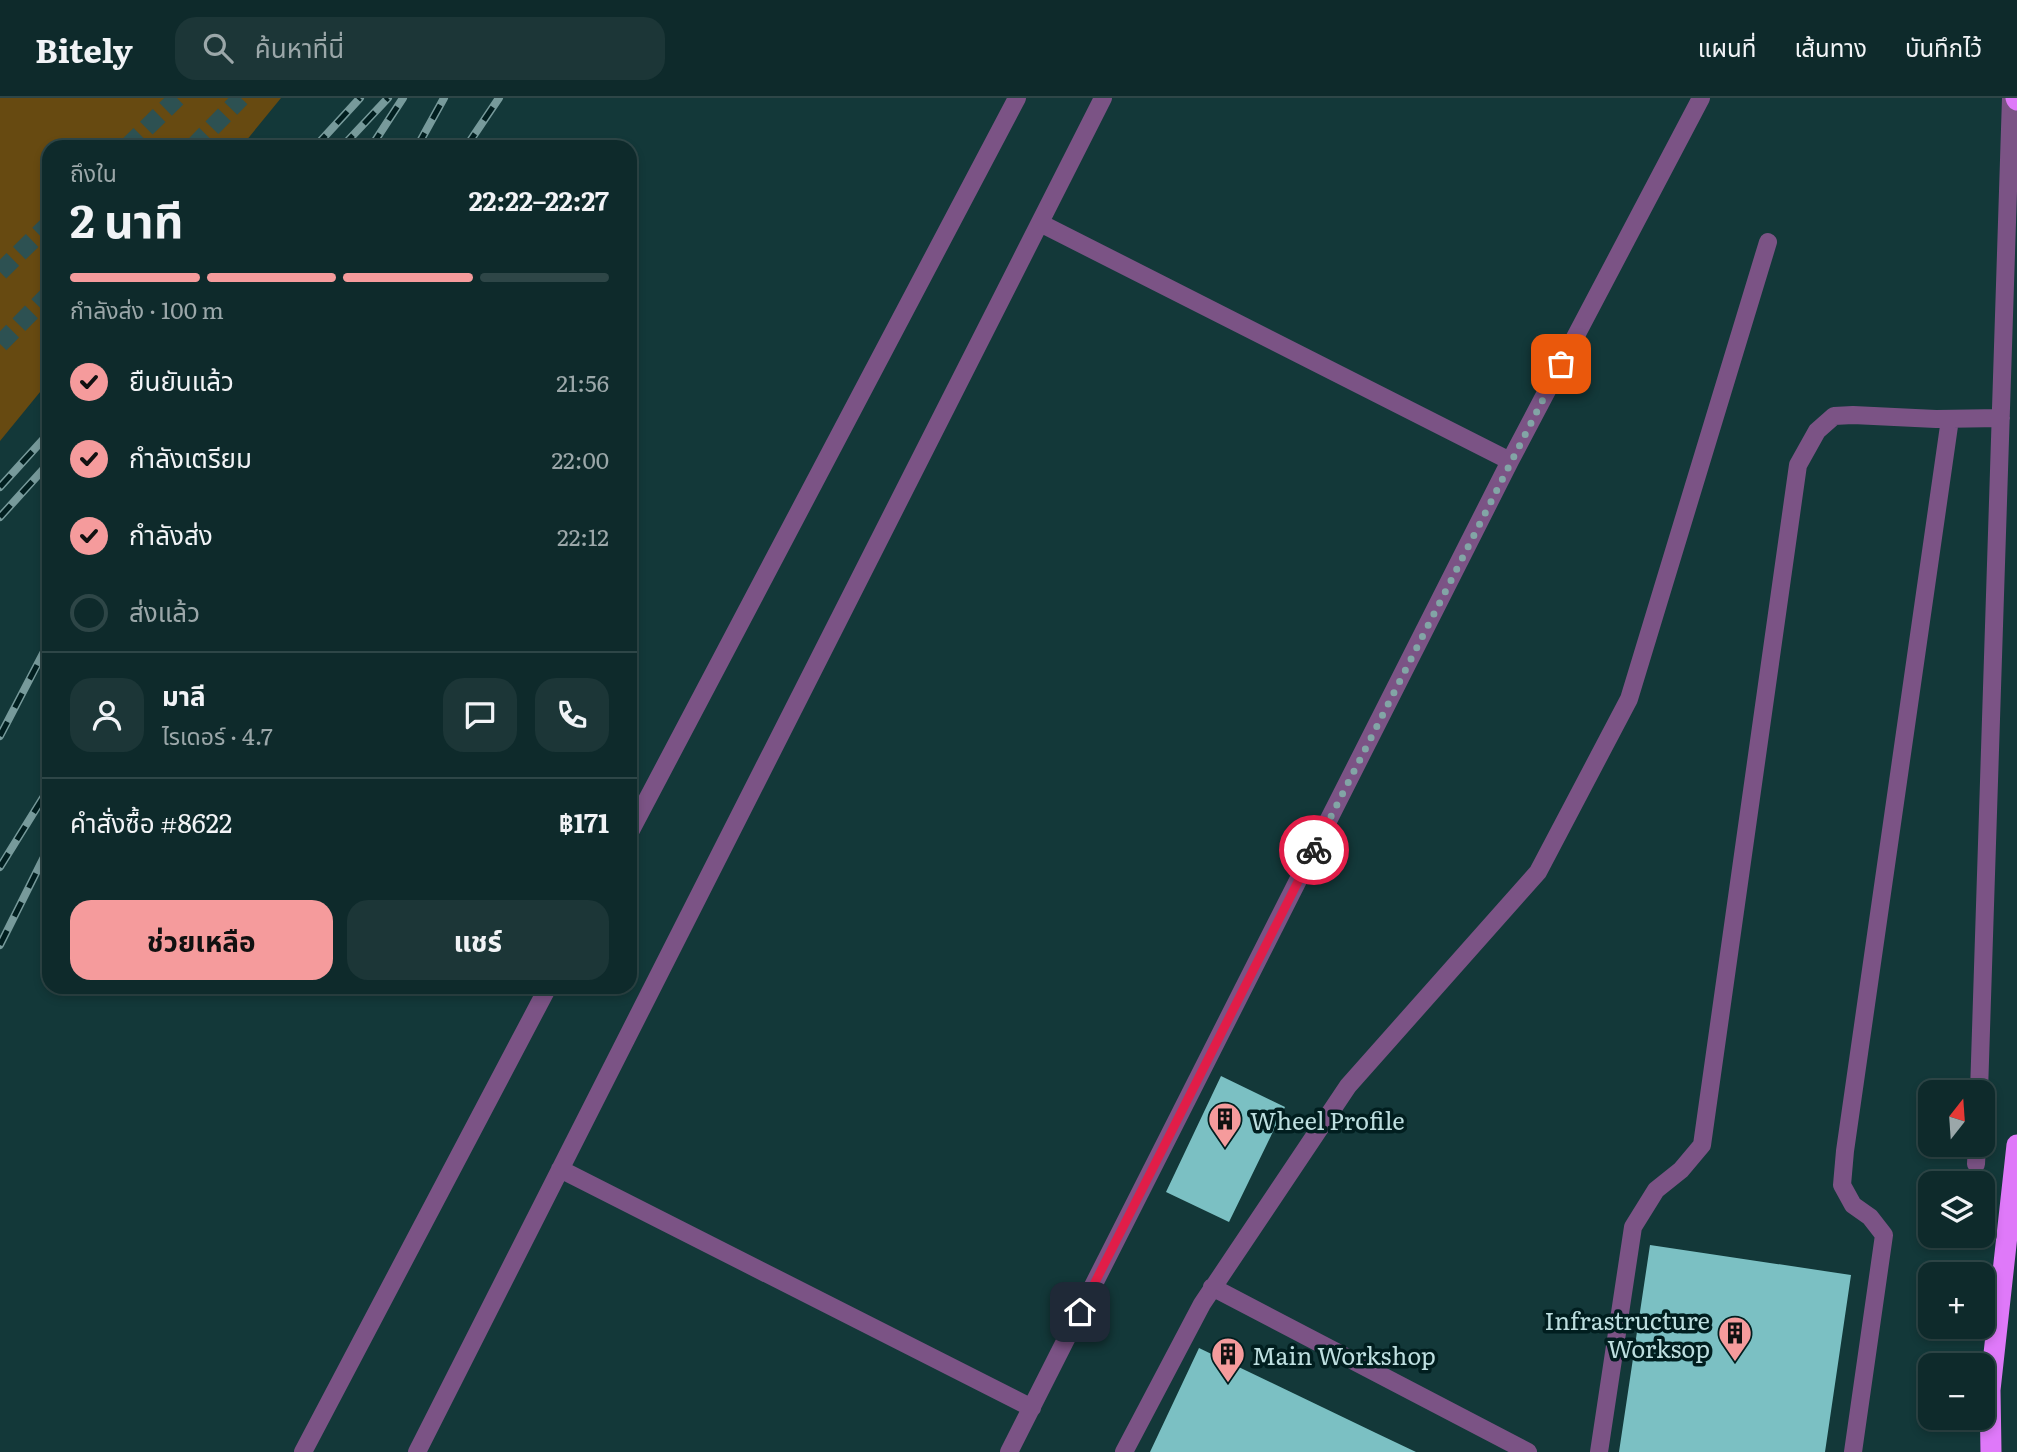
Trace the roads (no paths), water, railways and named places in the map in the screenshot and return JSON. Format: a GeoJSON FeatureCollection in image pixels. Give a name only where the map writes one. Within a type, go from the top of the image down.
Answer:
{"type":"FeatureCollection","features":[{"type":"Feature","properties":{"kind":"highway"},"geometry":{"type":"LineString","coordinates":[[1990,1452],[1990,1390],[2017,1145]]}},
{"type":"Feature","properties":{"kind":"lane"},"geometry":{"type":"LineString","coordinates":[[637,819],[1017,98]]}},
{"type":"Feature","properties":{"kind":"lane"},"geometry":{"type":"LineString","coordinates":[[417,1452],[1103,98]]}},
{"type":"Feature","properties":{"kind":"lane"},"geometry":{"type":"LineString","coordinates":[[1009,1452],[1510,461],[1701,98]]}},
{"type":"Feature","properties":{"kind":"lane"},"geometry":{"type":"LineString","coordinates":[[1979,1080],[2001,418],[2015,99]]}},
{"type":"Feature","properties":{"kind":"lane"},"geometry":{"type":"LineString","coordinates":[[1040,223],[1510,461]]}},
{"type":"Feature","properties":{"kind":"lane"},"geometry":{"type":"LineString","coordinates":[[1124,1452],[1212,1287],[1348,1086],[1538,872],[1629,699],[1768,242]]}},
{"type":"Feature","properties":{"kind":"lane"},"geometry":{"type":"LineString","coordinates":[[1587,1452],[1600,1443],[1633,1227],[1656,1190],[1681,1170],[1702,1145],[1798,465],[1816,431],[1834,416],[2001,418]]}},
{"type":"Feature","properties":{"kind":"lane"},"geometry":{"type":"LineString","coordinates":[[1853,1452],[1884,1235],[1870,1217],[1853,1205],[1842,1185],[1845,1151],[1951,419]]}},
{"type":"Feature","properties":{"kind":"lane"},"geometry":{"type":"LineString","coordinates":[[303,1452],[544,994]]}},
{"type":"Feature","properties":{"kind":"lane"},"geometry":{"type":"LineString","coordinates":[[1976,1157],[1976,1164]]}},
{"type":"Feature","properties":{"kind":"lane"},"geometry":{"type":"LineString","coordinates":[[560,1169],[1032,1408]]}},
{"type":"Feature","properties":{"kind":"lane"},"geometry":{"type":"LineString","coordinates":[[1212,1287],[1528,1452]]}},
{"type":"Feature","properties":{"kind":"tunnel"},"geometry":{"type":"LineString","coordinates":[[134,140],[177,98]]}},
{"type":"Feature","properties":{"kind":"tunnel"},"geometry":{"type":"LineString","coordinates":[[200,140],[241,98]]}},
{"type":"Feature","properties":{"kind":"tunnel"},"geometry":{"type":"LineString","coordinates":[[0,272],[42,231]]}},
{"type":"Feature","properties":{"kind":"tunnel"},"geometry":{"type":"LineString","coordinates":[[0,344],[42,301]]}},
{"type":"Feature","properties":{"kind":"railway"},"geometry":{"type":"LineString","coordinates":[[321,140],[360,98]]}},
{"type":"Feature","properties":{"kind":"railway"},"geometry":{"type":"LineString","coordinates":[[349,140],[388,98]]}},
{"type":"Feature","properties":{"kind":"railway"},"geometry":{"type":"LineString","coordinates":[[376,140],[403,98]]}},
{"type":"Feature","properties":{"kind":"railway"},"geometry":{"type":"LineString","coordinates":[[421,140],[444,98]]}},
{"type":"Feature","properties":{"kind":"railway"},"geometry":{"type":"LineString","coordinates":[[471,140],[499,98]]}},
{"type":"Feature","properties":{"kind":"railway"},"geometry":{"type":"LineString","coordinates":[[0,487],[42,441]]}},
{"type":"Feature","properties":{"kind":"railway"},"geometry":{"type":"LineString","coordinates":[[0,517],[42,471]]}},
{"type":"Feature","properties":{"kind":"railway"},"geometry":{"type":"LineString","coordinates":[[0,736],[42,655]]}},
{"type":"Feature","properties":{"kind":"railway"},"geometry":{"type":"LineString","coordinates":[[0,867],[42,799]]}},
{"type":"Feature","properties":{"kind":"railway"},"geometry":{"type":"LineString","coordinates":[[0,945],[42,861]]}},
{"type":"Feature","properties":{"kind":"place","name":"Wheel Profile"},"geometry":{"type":"Point","coordinates":[1225,1149]}},
{"type":"Feature","properties":{"kind":"place","name":"Infrastructure Worksop"},"geometry":{"type":"Point","coordinates":[1735,1363]}},
{"type":"Feature","properties":{"kind":"place","name":"Main Workshop"},"geometry":{"type":"Point","coordinates":[1228,1384]}}]}
